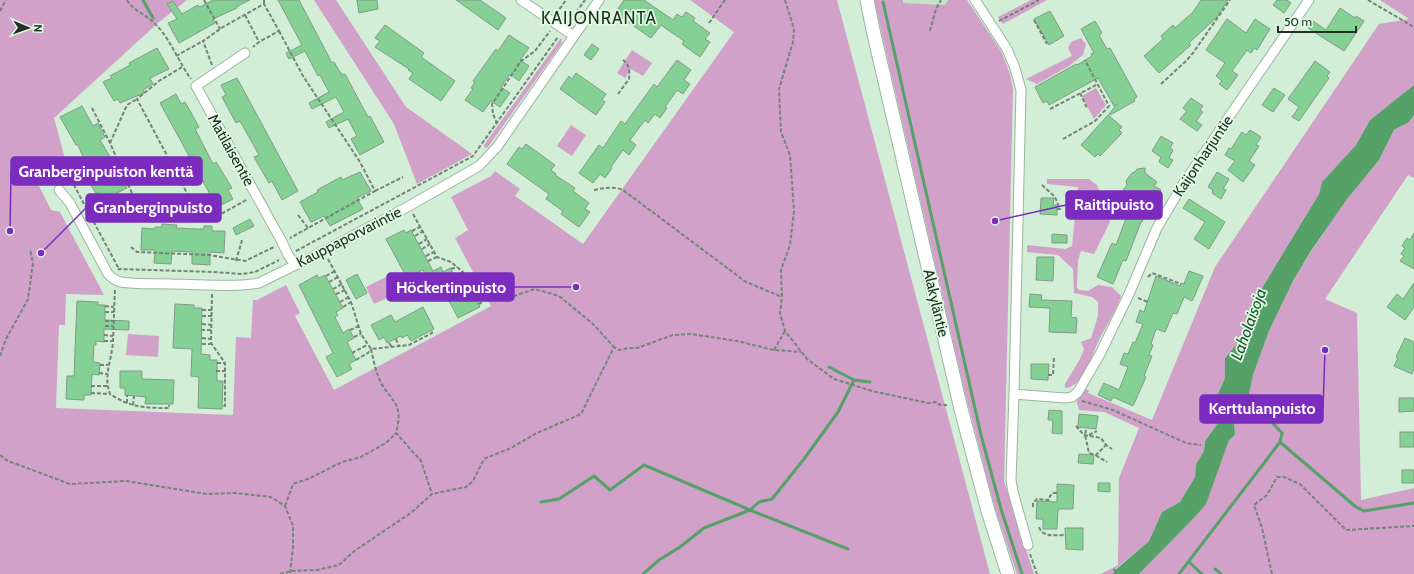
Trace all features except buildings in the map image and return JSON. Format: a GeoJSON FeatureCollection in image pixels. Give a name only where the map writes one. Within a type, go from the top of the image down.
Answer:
{"type":"FeatureCollection","features":[{"type":"Feature","properties":{"kind":"main road","name":"Alakyläntie"},"geometry":{"type":"LineString","coordinates":[[864,0],[873,30]]}},
{"type":"Feature","properties":{"kind":"main road","name":"Alakyläntie"},"geometry":{"type":"LineString","coordinates":[[867,0],[961,409],[988,511],[1008,574]]}},
{"type":"Feature","properties":{"kind":"street"},"geometry":{"type":"LineString","coordinates":[[521,0],[574,36]]}},
{"type":"Feature","properties":{"kind":"street","name":"Kauppaporvarintie"},"geometry":{"type":"LineString","coordinates":[[116,280],[122,282],[141,283],[212,285],[248,285],[259,283],[324,251],[409,206],[479,166],[497,147],[599,0]]}},
{"type":"Feature","properties":{"kind":"street"},"geometry":{"type":"LineString","coordinates":[[975,0],[1007,49],[1015,68],[1020,90],[1011,480],[1028,545]]}},
{"type":"Feature","properties":{"kind":"street","name":"Kaijonharjuntie"},"geometry":{"type":"LineString","coordinates":[[1072,397],[1078,392],[1100,354],[1129,294],[1157,228],[1183,184],[1310,0]]}},
{"type":"Feature","properties":{"kind":"street"},"geometry":{"type":"LineString","coordinates":[[196,86],[245,53]]}},
{"type":"Feature","properties":{"kind":"street","name":"Matilaisentie"},"geometry":{"type":"LineString","coordinates":[[196,86],[288,255],[295,265]]}},
{"type":"Feature","properties":{"kind":"street"},"geometry":{"type":"LineString","coordinates":[[60,190],[70,203],[108,274],[116,280]]}},
{"type":"Feature","properties":{"kind":"street"},"geometry":{"type":"LineString","coordinates":[[1014,394],[1065,398],[1072,397]]}},
{"type":"Feature","properties":{"kind":"path"},"geometry":{"type":"LineString","coordinates":[[0,11],[6,0]]}},
{"type":"Feature","properties":{"kind":"path"},"geometry":{"type":"LineString","coordinates":[[127,0],[129,5],[164,34],[182,67],[196,86]]}},
{"type":"Feature","properties":{"kind":"path"},"geometry":{"type":"LineString","coordinates":[[204,0],[220,28]]}},
{"type":"Feature","properties":{"kind":"path"},"geometry":{"type":"LineString","coordinates":[[264,0],[264,4],[303,76],[360,162],[375,191]]}},
{"type":"Feature","properties":{"kind":"path"},"geometry":{"type":"LineString","coordinates":[[497,124],[493,114],[492,104],[521,61],[535,50],[566,0]]}},
{"type":"Feature","properties":{"kind":"path"},"geometry":{"type":"LineString","coordinates":[[119,269],[242,274],[255,272],[473,156],[585,0]]}},
{"type":"Feature","properties":{"kind":"path"},"geometry":{"type":"LineString","coordinates":[[709,23],[725,0]]}},
{"type":"Feature","properties":{"kind":"path"},"geometry":{"type":"LineString","coordinates":[[785,0],[794,29],[793,42],[779,89],[781,132],[790,155],[794,211],[790,245],[781,270],[782,297],[780,313],[785,331],[807,359],[834,379],[872,391],[928,403],[937,402],[947,405]]}},
{"type":"Feature","properties":{"kind":"path"},"geometry":{"type":"LineString","coordinates":[[930,31],[940,0]]}},
{"type":"Feature","properties":{"kind":"path"},"geometry":{"type":"LineString","coordinates":[[992,25],[1039,0]]}},
{"type":"Feature","properties":{"kind":"path"},"geometry":{"type":"LineString","coordinates":[[1161,84],[1189,57],[1230,0]]}},
{"type":"Feature","properties":{"kind":"path"},"geometry":{"type":"LineString","coordinates":[[1368,0],[1414,27]]}},
{"type":"Feature","properties":{"kind":"path"},"geometry":{"type":"LineString","coordinates":[[176,56],[203,41],[220,28],[264,4]]}},
{"type":"Feature","properties":{"kind":"path"},"geometry":{"type":"LineString","coordinates":[[244,14],[259,42]]}},
{"type":"Feature","properties":{"kind":"path"},"geometry":{"type":"LineString","coordinates":[[1034,20],[1047,44]]}},
{"type":"Feature","properties":{"kind":"path"},"geometry":{"type":"LineString","coordinates":[[245,53],[259,42],[279,31]]}},
{"type":"Feature","properties":{"kind":"path"},"geometry":{"type":"LineString","coordinates":[[203,41],[215,73]]}},
{"type":"Feature","properties":{"kind":"path"},"geometry":{"type":"LineString","coordinates":[[618,94],[629,79],[629,67],[622,59]]}},
{"type":"Feature","properties":{"kind":"path"},"geometry":{"type":"LineString","coordinates":[[1063,139],[1095,121],[1109,106],[1085,60]]}},
{"type":"Feature","properties":{"kind":"path"},"geometry":{"type":"LineString","coordinates":[[110,143],[127,105],[159,81],[182,67]]}},
{"type":"Feature","properties":{"kind":"path"},"geometry":{"type":"LineString","coordinates":[[1050,109],[1098,84]]}},
{"type":"Feature","properties":{"kind":"path"},"geometry":{"type":"LineString","coordinates":[[1080,93],[1087,108]]}},
{"type":"Feature","properties":{"kind":"path"},"geometry":{"type":"LineString","coordinates":[[137,99],[198,212]]}},
{"type":"Feature","properties":{"kind":"path"},"geometry":{"type":"LineString","coordinates":[[92,108],[110,143],[135,200],[132,208]]}},
{"type":"Feature","properties":{"kind":"path"},"geometry":{"type":"LineString","coordinates":[[68,174],[119,269],[116,280],[113,341],[107,374],[107,386],[110,394]]}},
{"type":"Feature","properties":{"kind":"path"},"geometry":{"type":"LineString","coordinates":[[131,247],[136,252],[209,255],[245,261],[402,177]]}},
{"type":"Feature","properties":{"kind":"path"},"geometry":{"type":"LineString","coordinates":[[1042,185],[1055,198],[1060,209],[1057,209]]}},
{"type":"Feature","properties":{"kind":"path"},"geometry":{"type":"LineString","coordinates":[[594,190],[608,187],[623,190],[746,282],[782,297]]}},
{"type":"Feature","properties":{"kind":"path"},"geometry":{"type":"LineString","coordinates":[[127,211],[132,208],[221,214],[256,195]]}},
{"type":"Feature","properties":{"kind":"path"},"geometry":{"type":"LineString","coordinates":[[409,206],[437,257],[452,262],[463,272],[469,285],[481,303],[478,304]]}},
{"type":"Feature","properties":{"kind":"path"},"geometry":{"type":"LineString","coordinates":[[298,215],[308,228]]}},
{"type":"Feature","properties":{"kind":"path"},"geometry":{"type":"LineString","coordinates":[[412,231],[420,227]]}},
{"type":"Feature","properties":{"kind":"path"},"geometry":{"type":"LineString","coordinates":[[415,236],[423,231]]}},
{"type":"Feature","properties":{"kind":"path"},"geometry":{"type":"LineString","coordinates":[[419,244],[427,239]]}},
{"type":"Feature","properties":{"kind":"path"},"geometry":{"type":"LineString","coordinates":[[236,260],[242,240]]}},
{"type":"Feature","properties":{"kind":"path"},"geometry":{"type":"LineString","coordinates":[[422,249],[430,244]]}},
{"type":"Feature","properties":{"kind":"path"},"geometry":{"type":"LineString","coordinates":[[0,356],[6,339],[28,299],[33,263],[30,248]]}},
{"type":"Feature","properties":{"kind":"path"},"geometry":{"type":"LineString","coordinates":[[285,506],[293,484],[310,478],[342,462],[361,457],[386,443],[396,432],[399,422],[399,409],[378,377],[371,349],[361,334],[349,297],[324,251]]}},
{"type":"Feature","properties":{"kind":"path"},"geometry":{"type":"LineString","coordinates":[[426,256],[434,252]]}},
{"type":"Feature","properties":{"kind":"path"},"geometry":{"type":"LineString","coordinates":[[428,261],[437,257]]}},
{"type":"Feature","properties":{"kind":"path"},"geometry":{"type":"LineString","coordinates":[[451,269],[456,267]]}},
{"type":"Feature","properties":{"kind":"path"},"geometry":{"type":"LineString","coordinates":[[326,276],[335,272]]}},
{"type":"Feature","properties":{"kind":"path"},"geometry":{"type":"LineString","coordinates":[[455,276],[463,272]]}},
{"type":"Feature","properties":{"kind":"path"},"geometry":{"type":"LineString","coordinates":[[1148,277],[1152,273],[1181,284]]}},
{"type":"Feature","properties":{"kind":"path"},"geometry":{"type":"LineString","coordinates":[[329,282],[338,277]]}},
{"type":"Feature","properties":{"kind":"path"},"geometry":{"type":"LineString","coordinates":[[333,289],[342,284]]}},
{"type":"Feature","properties":{"kind":"path"},"geometry":{"type":"LineString","coordinates":[[212,285],[212,344],[225,363],[225,406],[223,406]]}},
{"type":"Feature","properties":{"kind":"path"},"geometry":{"type":"LineString","coordinates":[[502,300],[535,289],[559,296],[593,324],[614,347],[619,350],[637,348],[673,335],[691,334],[737,341],[774,350],[801,352]]}},
{"type":"Feature","properties":{"kind":"path"},"geometry":{"type":"LineString","coordinates":[[336,294],[345,290]]}},
{"type":"Feature","properties":{"kind":"path"},"geometry":{"type":"LineString","coordinates":[[340,302],[349,297]]}},
{"type":"Feature","properties":{"kind":"path"},"geometry":{"type":"LineString","coordinates":[[343,307],[351,302]]}},
{"type":"Feature","properties":{"kind":"path"},"geometry":{"type":"LineString","coordinates":[[105,306],[114,307]]}},
{"type":"Feature","properties":{"kind":"path"},"geometry":{"type":"LineString","coordinates":[[202,310],[212,310]]}},
{"type":"Feature","properties":{"kind":"path"},"geometry":{"type":"LineString","coordinates":[[105,312],[114,312]]}},
{"type":"Feature","properties":{"kind":"path"},"geometry":{"type":"LineString","coordinates":[[202,316],[212,316]]}},
{"type":"Feature","properties":{"kind":"path"},"geometry":{"type":"LineString","coordinates":[[105,321],[113,321]]}},
{"type":"Feature","properties":{"kind":"path"},"geometry":{"type":"LineString","coordinates":[[202,324],[212,325]]}},
{"type":"Feature","properties":{"kind":"path"},"geometry":{"type":"LineString","coordinates":[[105,326],[113,326]]}},
{"type":"Feature","properties":{"kind":"path"},"geometry":{"type":"LineString","coordinates":[[350,330],[359,326]]}},
{"type":"Feature","properties":{"kind":"path"},"geometry":{"type":"LineString","coordinates":[[201,330],[212,330]]}},
{"type":"Feature","properties":{"kind":"path"},"geometry":{"type":"LineString","coordinates":[[356,360],[368,353],[371,349],[392,348],[409,345],[432,333],[432,331]]}},
{"type":"Feature","properties":{"kind":"path"},"geometry":{"type":"LineString","coordinates":[[774,350],[785,331]]}},
{"type":"Feature","properties":{"kind":"path"},"geometry":{"type":"LineString","coordinates":[[354,337],[361,334]]}},
{"type":"Feature","properties":{"kind":"path"},"geometry":{"type":"LineString","coordinates":[[104,335],[113,336]]}},
{"type":"Feature","properties":{"kind":"path"},"geometry":{"type":"LineString","coordinates":[[202,338],[212,339]]}},
{"type":"Feature","properties":{"kind":"path"},"geometry":{"type":"LineString","coordinates":[[396,339],[399,346]]}},
{"type":"Feature","properties":{"kind":"path"},"geometry":{"type":"LineString","coordinates":[[104,340],[113,341]]}},
{"type":"Feature","properties":{"kind":"path"},"geometry":{"type":"LineString","coordinates":[[389,342],[392,348]]}},
{"type":"Feature","properties":{"kind":"path"},"geometry":{"type":"LineString","coordinates":[[202,344],[212,344]]}},
{"type":"Feature","properties":{"kind":"path"},"geometry":{"type":"LineString","coordinates":[[352,353],[367,345]]}},
{"type":"Feature","properties":{"kind":"path"},"geometry":{"type":"LineString","coordinates":[[280,574],[317,570],[339,564],[353,552],[412,512],[432,494],[466,487],[473,481],[484,459],[511,448],[536,433],[581,414],[614,347]]}},
{"type":"Feature","properties":{"kind":"path"},"geometry":{"type":"LineString","coordinates":[[1048,375],[1053,375],[1054,357]]}},
{"type":"Feature","properties":{"kind":"path"},"geometry":{"type":"LineString","coordinates":[[217,362],[225,363]]}},
{"type":"Feature","properties":{"kind":"path"},"geometry":{"type":"LineString","coordinates":[[100,365],[108,366]]}},
{"type":"Feature","properties":{"kind":"path"},"geometry":{"type":"LineString","coordinates":[[216,371],[225,371]]}},
{"type":"Feature","properties":{"kind":"path"},"geometry":{"type":"LineString","coordinates":[[99,373],[107,374]]}},
{"type":"Feature","properties":{"kind":"path"},"geometry":{"type":"LineString","coordinates":[[91,386],[107,386]]}},
{"type":"Feature","properties":{"kind":"path"},"geometry":{"type":"LineString","coordinates":[[91,393],[110,394],[127,403],[148,408],[169,408],[169,405]]}},
{"type":"Feature","properties":{"kind":"path"},"geometry":{"type":"LineString","coordinates":[[127,395],[127,403]]}},
{"type":"Feature","properties":{"kind":"path"},"geometry":{"type":"LineString","coordinates":[[133,405],[134,396]]}},
{"type":"Feature","properties":{"kind":"path"},"geometry":{"type":"LineString","coordinates":[[1072,397],[1113,410],[1186,443],[1201,445]]}},
{"type":"Feature","properties":{"kind":"path"},"geometry":{"type":"LineString","coordinates":[[1076,426],[1081,434],[1101,438],[1112,450]]}},
{"type":"Feature","properties":{"kind":"path"},"geometry":{"type":"LineString","coordinates":[[1086,430],[1089,453],[1096,455],[1107,462]]}},
{"type":"Feature","properties":{"kind":"path"},"geometry":{"type":"LineString","coordinates":[[1086,435],[1097,431]]}},
{"type":"Feature","properties":{"kind":"path"},"geometry":{"type":"LineString","coordinates":[[396,432],[421,461],[432,494]]}},
{"type":"Feature","properties":{"kind":"path"},"geometry":{"type":"LineString","coordinates":[[1096,455],[1106,445]]}},
{"type":"Feature","properties":{"kind":"path"},"geometry":{"type":"LineString","coordinates":[[0,455],[8,461],[70,484],[126,481],[207,494],[235,493],[271,497],[285,506],[293,526],[293,547],[290,573]]}},
{"type":"Feature","properties":{"kind":"path"},"geometry":{"type":"LineString","coordinates":[[1272,574],[1262,528],[1254,505],[1267,495],[1278,477],[1300,484],[1346,530],[1414,526]]}},
{"type":"Feature","properties":{"kind":"path"},"geometry":{"type":"LineString","coordinates":[[1033,507],[1033,503],[1037,499],[1049,500],[1052,493],[1057,493]]}},
{"type":"Feature","properties":{"kind":"path"},"geometry":{"type":"LineString","coordinates":[[1039,527],[1040,532],[1044,534],[1066,535]]}},
{"type":"Feature","properties":{"kind":"path"},"geometry":{"type":"LineString","coordinates":[[1028,545],[1037,574]]}},
{"type":"Feature","properties":{"kind":"path"},"geometry":{"type":"LineString","coordinates":[[1114,569],[1117,574]]}},
{"type":"Feature","properties":{"kind":"path"},"geometry":{"type":"LineString","coordinates":[[290,573],[294,574]]}},
{"type":"Feature","properties":{"kind":"shaded area"},"geometry":{"type":"Polygon","coordinates":[[[0,0],[187,0],[159,22],[54,118],[67,166],[37,182],[51,210],[60,212],[104,295],[66,294],[65,325],[59,325],[56,408],[233,415],[236,337],[251,338],[253,300],[257,300],[286,285],[300,313],[295,316],[334,390],[491,306],[455,238],[468,230],[451,197],[491,176],[495,171],[520,189],[515,196],[583,244],[734,32],[690,0],[837,0],[990,574],[0,574],[0,0]]]}},
{"type":"Feature","properties":{"kind":"shaded area"},"geometry":{"type":"Polygon","coordinates":[[[314,0],[336,0],[406,107],[472,154],[417,184],[394,124],[314,0]]]}},
{"type":"Feature","properties":{"kind":"shaded area"},"geometry":{"type":"Polygon","coordinates":[[[874,0],[903,0],[903,3],[945,5],[948,0],[967,0],[1001,51],[1010,74],[1013,89],[1004,481],[1034,574],[1017,574],[995,509],[964,389],[874,0]]]}},
{"type":"Feature","properties":{"kind":"shaded area"},"geometry":{"type":"Polygon","coordinates":[[[903,0],[948,0],[945,5],[903,3],[903,0]]]}},
{"type":"Feature","properties":{"kind":"shaded area"},"geometry":{"type":"Polygon","coordinates":[[[1031,0],[1047,0],[1003,24],[998,17],[1031,0]]]}},
{"type":"Feature","properties":{"kind":"shaded area"},"geometry":{"type":"Polygon","coordinates":[[[1380,0],[1414,0],[1414,85],[1370,120],[1356,145],[1322,182],[1319,194],[1248,311],[1242,338],[1225,358],[1225,378],[1213,405],[1218,423],[1205,441],[1204,451],[1196,464],[1195,477],[1180,502],[1162,512],[1149,541],[1114,570],[1113,574],[1101,574],[1118,565],[1119,478],[1139,428],[1104,412],[1079,410],[1076,399],[1084,389],[1089,390],[1088,393],[1152,420],[1215,267],[1379,24],[1409,19],[1380,0]]]}},
{"type":"Feature","properties":{"kind":"shaded area"},"geometry":{"type":"Polygon","coordinates":[[[561,38],[562,43],[488,147],[485,148],[484,145],[561,38]]]}},
{"type":"Feature","properties":{"kind":"shaded area"},"geometry":{"type":"Polygon","coordinates":[[[1081,38],[1086,44],[1083,55],[1069,66],[1037,84],[1026,79],[1072,56],[1068,48],[1071,42],[1081,38]]]}},
{"type":"Feature","properties":{"kind":"shaded area"},"geometry":{"type":"Polygon","coordinates":[[[632,50],[652,63],[643,76],[631,69],[625,78],[617,73],[632,50]]]}},
{"type":"Feature","properties":{"kind":"shaded area"},"geometry":{"type":"Polygon","coordinates":[[[1096,88],[1106,105],[1094,119],[1082,96],[1096,88]]]}},
{"type":"Feature","properties":{"kind":"shaded area"},"geometry":{"type":"Polygon","coordinates":[[[1414,115],[1414,178],[1408,175],[1325,299],[1357,313],[1361,500],[1414,488],[1414,574],[1139,574],[1193,519],[1229,440],[1235,435],[1234,423],[1247,404],[1253,375],[1269,331],[1293,281],[1347,198],[1379,160],[1394,130],[1409,122],[1414,115]]]}},
{"type":"Feature","properties":{"kind":"shaded area"},"geometry":{"type":"Polygon","coordinates":[[[571,125],[586,135],[572,156],[557,146],[571,125]]]}},
{"type":"Feature","properties":{"kind":"shaded area"},"geometry":{"type":"Polygon","coordinates":[[[1047,179],[1089,179],[1097,185],[1110,222],[1094,254],[1081,251],[1078,260],[1077,287],[1079,290],[1088,291],[1098,285],[1112,287],[1121,296],[1082,376],[1072,386],[1065,388],[1065,384],[1080,359],[1084,349],[1081,342],[1091,338],[1098,316],[1098,302],[1092,297],[1074,293],[1073,269],[1058,255],[1027,252],[1027,245],[1065,249],[1072,246],[1078,187],[1047,184],[1047,179]]]}},
{"type":"Feature","properties":{"kind":"shaded area"},"geometry":{"type":"Polygon","coordinates":[[[390,275],[398,293],[374,304],[366,287],[390,275]]]}},
{"type":"Feature","properties":{"kind":"shaded area"},"geometry":{"type":"Polygon","coordinates":[[[128,334],[159,336],[158,357],[126,355],[128,334]]]}},
{"type":"Feature","properties":{"kind":"water","name":"Laholaisoja"},"geometry":{"type":"Polygon","coordinates":[[[1414,85],[1414,115],[1409,122],[1394,130],[1379,160],[1347,199],[1311,251],[1293,281],[1269,331],[1253,375],[1247,404],[1234,423],[1235,435],[1229,440],[1206,504],[1139,574],[1113,574],[1114,571],[1149,541],[1162,512],[1180,502],[1195,477],[1196,464],[1204,451],[1205,441],[1218,423],[1213,405],[1225,378],[1225,358],[1242,338],[1248,311],[1319,194],[1322,182],[1356,145],[1370,120],[1414,85]]]}},
{"type":"Feature","properties":{"kind":"waterway"},"geometry":{"type":"LineString","coordinates":[[143,0],[153,18]]}},
{"type":"Feature","properties":{"kind":"waterway"},"geometry":{"type":"LineString","coordinates":[[883,2],[981,435],[1001,509],[1022,574]]}},
{"type":"Feature","properties":{"kind":"waterway"},"geometry":{"type":"LineString","coordinates":[[829,367],[854,380],[870,382]]}},
{"type":"Feature","properties":{"kind":"waterway"},"geometry":{"type":"LineString","coordinates":[[643,574],[659,560],[680,547],[704,528],[750,510],[759,502],[772,499],[804,459],[838,412],[854,380]]}},
{"type":"Feature","properties":{"kind":"waterway"},"geometry":{"type":"LineString","coordinates":[[1179,574],[1280,442],[1282,433],[1267,417],[1247,404]]}},
{"type":"Feature","properties":{"kind":"waterway"},"geometry":{"type":"LineString","coordinates":[[1280,442],[1356,507],[1364,511],[1414,503]]}},
{"type":"Feature","properties":{"kind":"waterway"},"geometry":{"type":"LineString","coordinates":[[541,502],[559,499],[594,476],[610,490],[644,465],[750,510],[848,549]]}},
{"type":"Feature","properties":{"kind":"waterway"},"geometry":{"type":"LineString","coordinates":[[1189,562],[1202,574]]}},
{"type":"Feature","properties":{"kind":"waterway"},"geometry":{"type":"LineString","coordinates":[[1215,569],[1221,574]]}},
{"type":"Feature","properties":{"kind":"place","name":"Raittipuisto"},"geometry":{"type":"Point","coordinates":[995,221]}},
{"type":"Feature","properties":{"kind":"place","name":"Granberginpuiston kenttä"},"geometry":{"type":"Point","coordinates":[10,231]}},
{"type":"Feature","properties":{"kind":"place","name":"Granberginpuisto"},"geometry":{"type":"Point","coordinates":[41,253]}},
{"type":"Feature","properties":{"kind":"place","name":"Höckertinpuisto"},"geometry":{"type":"Point","coordinates":[576,287]}},
{"type":"Feature","properties":{"kind":"place","name":"Kerttulanpuisto"},"geometry":{"type":"Point","coordinates":[1325,350]}},
{"type":"Feature","properties":{"kind":"district","name":"KAIJONRANTA"},"geometry":{"type":"Point","coordinates":[599,18]}}]}
